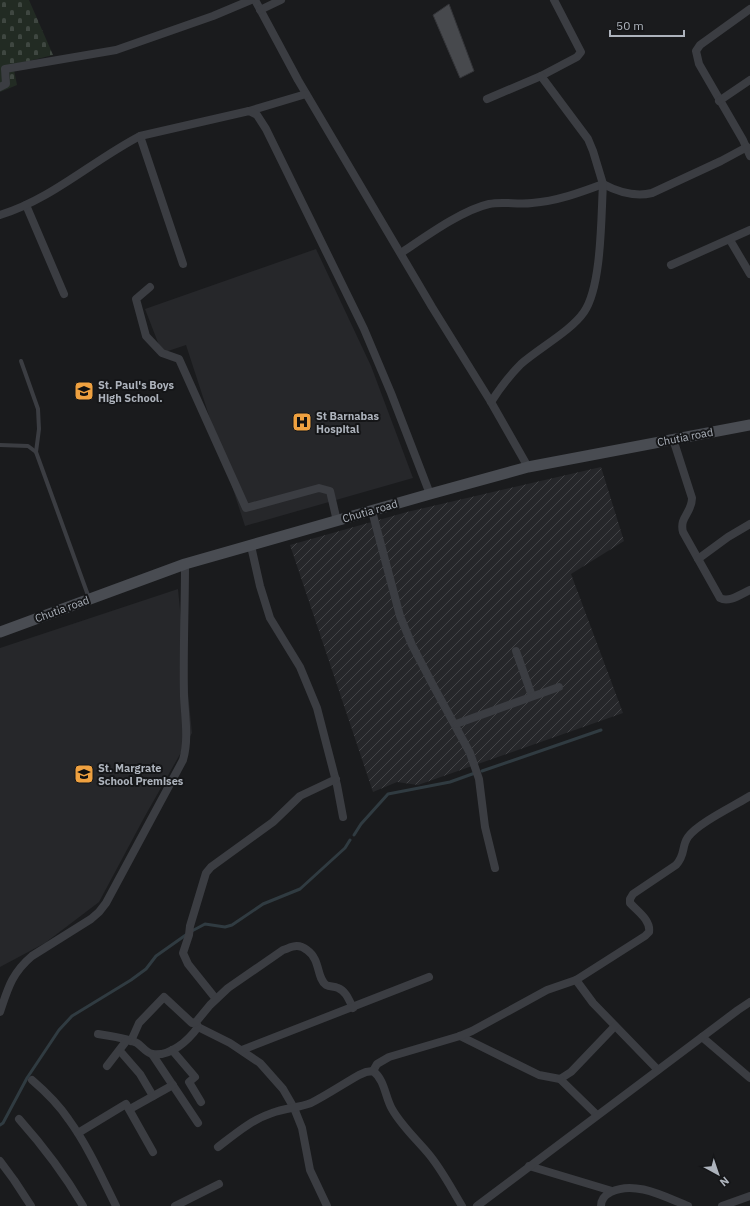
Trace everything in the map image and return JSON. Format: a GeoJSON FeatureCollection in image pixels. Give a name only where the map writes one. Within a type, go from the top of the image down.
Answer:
{"type":"FeatureCollection","features":[{"type":"Feature","properties":{"kind":"street"},"geometry":{"type":"LineString","coordinates":[[0,87],[6,84],[5,69],[116,50],[213,16],[251,0]]}},
{"type":"Feature","properties":{"kind":"street"},"geometry":{"type":"LineString","coordinates":[[255,0],[284,57],[432,307],[491,402],[528,467]]}},
{"type":"Feature","properties":{"kind":"street"},"geometry":{"type":"LineString","coordinates":[[260,10],[281,0]]}},
{"type":"Feature","properties":{"kind":"street"},"geometry":{"type":"LineString","coordinates":[[487,99],[541,76],[577,57],[581,52],[554,0]]}},
{"type":"Feature","properties":{"kind":"street"},"geometry":{"type":"LineString","coordinates":[[750,9],[700,45],[696,51],[699,64],[750,156]]}},
{"type":"Feature","properties":{"kind":"street"},"geometry":{"type":"LineString","coordinates":[[491,402],[504,382],[521,365],[571,326],[584,313],[592,297],[596,273],[603,184],[588,139],[541,76]]}},
{"type":"Feature","properties":{"kind":"street"},"geometry":{"type":"LineString","coordinates":[[719,100],[750,80]]}},
{"type":"Feature","properties":{"kind":"street"},"geometry":{"type":"LineString","coordinates":[[0,215],[26,205],[57,189],[125,144],[140,136],[249,111],[306,94]]}},
{"type":"Feature","properties":{"kind":"street"},"geometry":{"type":"LineString","coordinates":[[249,111],[257,115],[266,129],[364,329],[391,393],[430,494]]}},
{"type":"Feature","properties":{"kind":"street"},"geometry":{"type":"LineString","coordinates":[[140,136],[183,264]]}},
{"type":"Feature","properties":{"kind":"street"},"geometry":{"type":"LineString","coordinates":[[603,184],[609,188],[634,195],[652,193],[746,148]]}},
{"type":"Feature","properties":{"kind":"street"},"geometry":{"type":"LineString","coordinates":[[401,253],[452,220],[482,206],[500,202],[530,204],[543,202],[570,196],[603,184]]}},
{"type":"Feature","properties":{"kind":"street"},"geometry":{"type":"LineString","coordinates":[[26,205],[64,294]]}},
{"type":"Feature","properties":{"kind":"street"},"geometry":{"type":"LineString","coordinates":[[671,264],[730,240],[750,230]]}},
{"type":"Feature","properties":{"kind":"street"},"geometry":{"type":"LineString","coordinates":[[730,240],[750,274]]}},
{"type":"Feature","properties":{"kind":"street"},"geometry":{"type":"LineString","coordinates":[[150,287],[136,299],[146,336],[162,353],[179,359],[246,508],[319,488],[330,491],[337,521]]}},
{"type":"Feature","properties":{"kind":"street","name":"Chutia road"},"geometry":{"type":"LineString","coordinates":[[0,632],[185,564],[430,494],[528,467],[750,425]]}},
{"type":"Feature","properties":{"kind":"street"},"geometry":{"type":"LineString","coordinates":[[673,439],[692,498],[692,505],[681,526],[718,594],[724,600],[731,599],[750,590]]}},
{"type":"Feature","properties":{"kind":"street"},"geometry":{"type":"LineString","coordinates":[[372,511],[400,616],[412,645],[434,687],[456,724],[470,753],[478,779],[485,827],[495,868]]}},
{"type":"Feature","properties":{"kind":"street"},"geometry":{"type":"LineString","coordinates":[[698,559],[750,524]]}},
{"type":"Feature","properties":{"kind":"street"},"geometry":{"type":"LineString","coordinates":[[251,546],[260,586],[270,618],[300,667],[313,696],[336,779],[343,817]]}},
{"type":"Feature","properties":{"kind":"street"},"geometry":{"type":"LineString","coordinates":[[0,1012],[9,986],[17,971],[24,963],[32,956],[91,919],[106,903],[183,760],[186,749],[187,734],[184,696],[185,564]]}},
{"type":"Feature","properties":{"kind":"street"},"geometry":{"type":"LineString","coordinates":[[516,651],[532,696]]}},
{"type":"Feature","properties":{"kind":"street"},"geometry":{"type":"LineString","coordinates":[[456,724],[559,687]]}},
{"type":"Feature","properties":{"kind":"street"},"geometry":{"type":"LineString","coordinates":[[216,999],[185,959],[183,953],[206,873],[211,866],[273,822],[300,796],[336,779]]}},
{"type":"Feature","properties":{"kind":"street"},"geometry":{"type":"LineString","coordinates":[[373,1071],[377,1064],[389,1057],[460,1036],[547,990],[576,980],[650,932],[648,923],[630,903],[630,899],[633,894],[676,865],[682,859],[685,842],[688,836],[699,826],[750,796]]}},
{"type":"Feature","properties":{"kind":"street"},"geometry":{"type":"LineString","coordinates":[[98,1034],[137,1043],[145,1051],[152,1054],[165,1053],[172,1050],[187,1039],[216,999],[228,988],[283,950],[295,945],[303,947],[311,952],[316,959],[322,979],[326,985],[337,987],[345,992],[353,1008]]}},
{"type":"Feature","properties":{"kind":"street"},"geometry":{"type":"LineString","coordinates":[[242,1050],[353,1008],[429,977]]}},
{"type":"Feature","properties":{"kind":"street"},"geometry":{"type":"LineString","coordinates":[[576,980],[593,1003],[658,1070]]}},
{"type":"Feature","properties":{"kind":"street"},"geometry":{"type":"LineString","coordinates":[[108,1066],[129,1041],[139,1023],[164,997],[192,1023],[197,1024],[242,1050],[260,1063],[274,1078],[294,1108],[302,1128],[310,1170],[326,1206]]}},
{"type":"Feature","properties":{"kind":"street"},"geometry":{"type":"LineString","coordinates":[[477,1206],[750,1002]]}},
{"type":"Feature","properties":{"kind":"street"},"geometry":{"type":"LineString","coordinates":[[560,1079],[571,1072],[615,1026]]}},
{"type":"Feature","properties":{"kind":"street"},"geometry":{"type":"LineString","coordinates":[[460,1036],[539,1075],[560,1079],[598,1115]]}},
{"type":"Feature","properties":{"kind":"street"},"geometry":{"type":"LineString","coordinates":[[702,1037],[750,1078]]}},
{"type":"Feature","properties":{"kind":"street"},"geometry":{"type":"LineString","coordinates":[[172,1050],[195,1077],[189,1082],[201,1102]]}},
{"type":"Feature","properties":{"kind":"street"},"geometry":{"type":"LineString","coordinates":[[120,1051],[140,1074],[153,1096]]}},
{"type":"Feature","properties":{"kind":"street"},"geometry":{"type":"LineString","coordinates":[[152,1054],[198,1123]]}},
{"type":"Feature","properties":{"kind":"street"},"geometry":{"type":"LineString","coordinates":[[218,1147],[257,1119],[274,1112],[311,1103],[359,1075],[373,1071],[377,1074],[381,1081],[392,1109],[413,1137],[428,1152],[462,1206]]}},
{"type":"Feature","properties":{"kind":"street"},"geometry":{"type":"LineString","coordinates":[[32,1080],[50,1095],[78,1132],[116,1206]]}},
{"type":"Feature","properties":{"kind":"street"},"geometry":{"type":"LineString","coordinates":[[130,1109],[173,1085]]}},
{"type":"Feature","properties":{"kind":"street"},"geometry":{"type":"LineString","coordinates":[[78,1132],[126,1104],[153,1152]]}},
{"type":"Feature","properties":{"kind":"street"},"geometry":{"type":"LineString","coordinates":[[19,1119],[71,1186],[83,1206]]}},
{"type":"Feature","properties":{"kind":"street"},"geometry":{"type":"LineString","coordinates":[[0,1162],[31,1206]]}},
{"type":"Feature","properties":{"kind":"street"},"geometry":{"type":"LineString","coordinates":[[529,1166],[612,1191]]}},
{"type":"Feature","properties":{"kind":"street"},"geometry":{"type":"LineString","coordinates":[[176,1206],[219,1184]]}},
{"type":"Feature","properties":{"kind":"street"},"geometry":{"type":"LineString","coordinates":[[601,1206],[603,1198],[612,1191],[624,1188],[637,1188],[688,1206]]}},
{"type":"Feature","properties":{"kind":"street"},"geometry":{"type":"LineString","coordinates":[[722,1206],[750,1196]]}},
{"type":"Feature","properties":{"kind":"lane"},"geometry":{"type":"LineString","coordinates":[[20,361],[38,409],[40,430],[36,452],[89,599]]}},
{"type":"Feature","properties":{"kind":"lane"},"geometry":{"type":"LineString","coordinates":[[0,445],[28,446],[36,452]]}},
{"type":"Feature","properties":{"kind":"shaded area","name":"St Barnabas Hospital"},"geometry":{"type":"Polygon","coordinates":[[[316,249],[371,366],[413,478],[245,526],[186,345],[162,353],[145,309],[316,249]]]}},
{"type":"Feature","properties":{"kind":"shaded area"},"geometry":{"type":"Polygon","coordinates":[[[601,467],[624,541],[571,574],[623,713],[418,785],[397,782],[373,792],[290,545],[407,512],[601,467]]]}},
{"type":"Feature","properties":{"kind":"shaded area","name":"St. Margrate School Premises"},"geometry":{"type":"Polygon","coordinates":[[[178,589],[192,733],[99,902],[45,943],[0,967],[0,648],[178,589]]]}},
{"type":"Feature","properties":{"kind":"green space"},"geometry":{"type":"Polygon","coordinates":[[[0,0],[29,0],[53,55],[13,65],[17,85],[0,92],[0,0]]]}},
{"type":"Feature","properties":{"kind":"building"},"geometry":{"type":"Polygon","coordinates":[[[449,4],[474,71],[460,78],[433,15],[449,4]]]}},
{"type":"Feature","properties":{"kind":"waterway"},"geometry":{"type":"LineString","coordinates":[[482,771],[601,730]]}},
{"type":"Feature","properties":{"kind":"waterway"},"geometry":{"type":"LineString","coordinates":[[354,835],[361,824],[388,794],[450,782],[475,773]]}},
{"type":"Feature","properties":{"kind":"waterway"},"geometry":{"type":"LineString","coordinates":[[0,1125],[3,1123],[27,1078],[59,1030],[72,1016],[131,980],[146,969],[156,956],[190,932],[205,924],[225,927],[232,925],[263,904],[300,889],[345,848],[350,840]]}},
{"type":"Feature","properties":{"kind":"place","name":"St. Paul's Boys High School."},"geometry":{"type":"Point","coordinates":[84,391]}},
{"type":"Feature","properties":{"kind":"place","name":"St Barnabas Hospital"},"geometry":{"type":"Point","coordinates":[302,422]}},
{"type":"Feature","properties":{"kind":"place","name":"St. Margrate School Premises"},"geometry":{"type":"Point","coordinates":[84,774]}}]}
